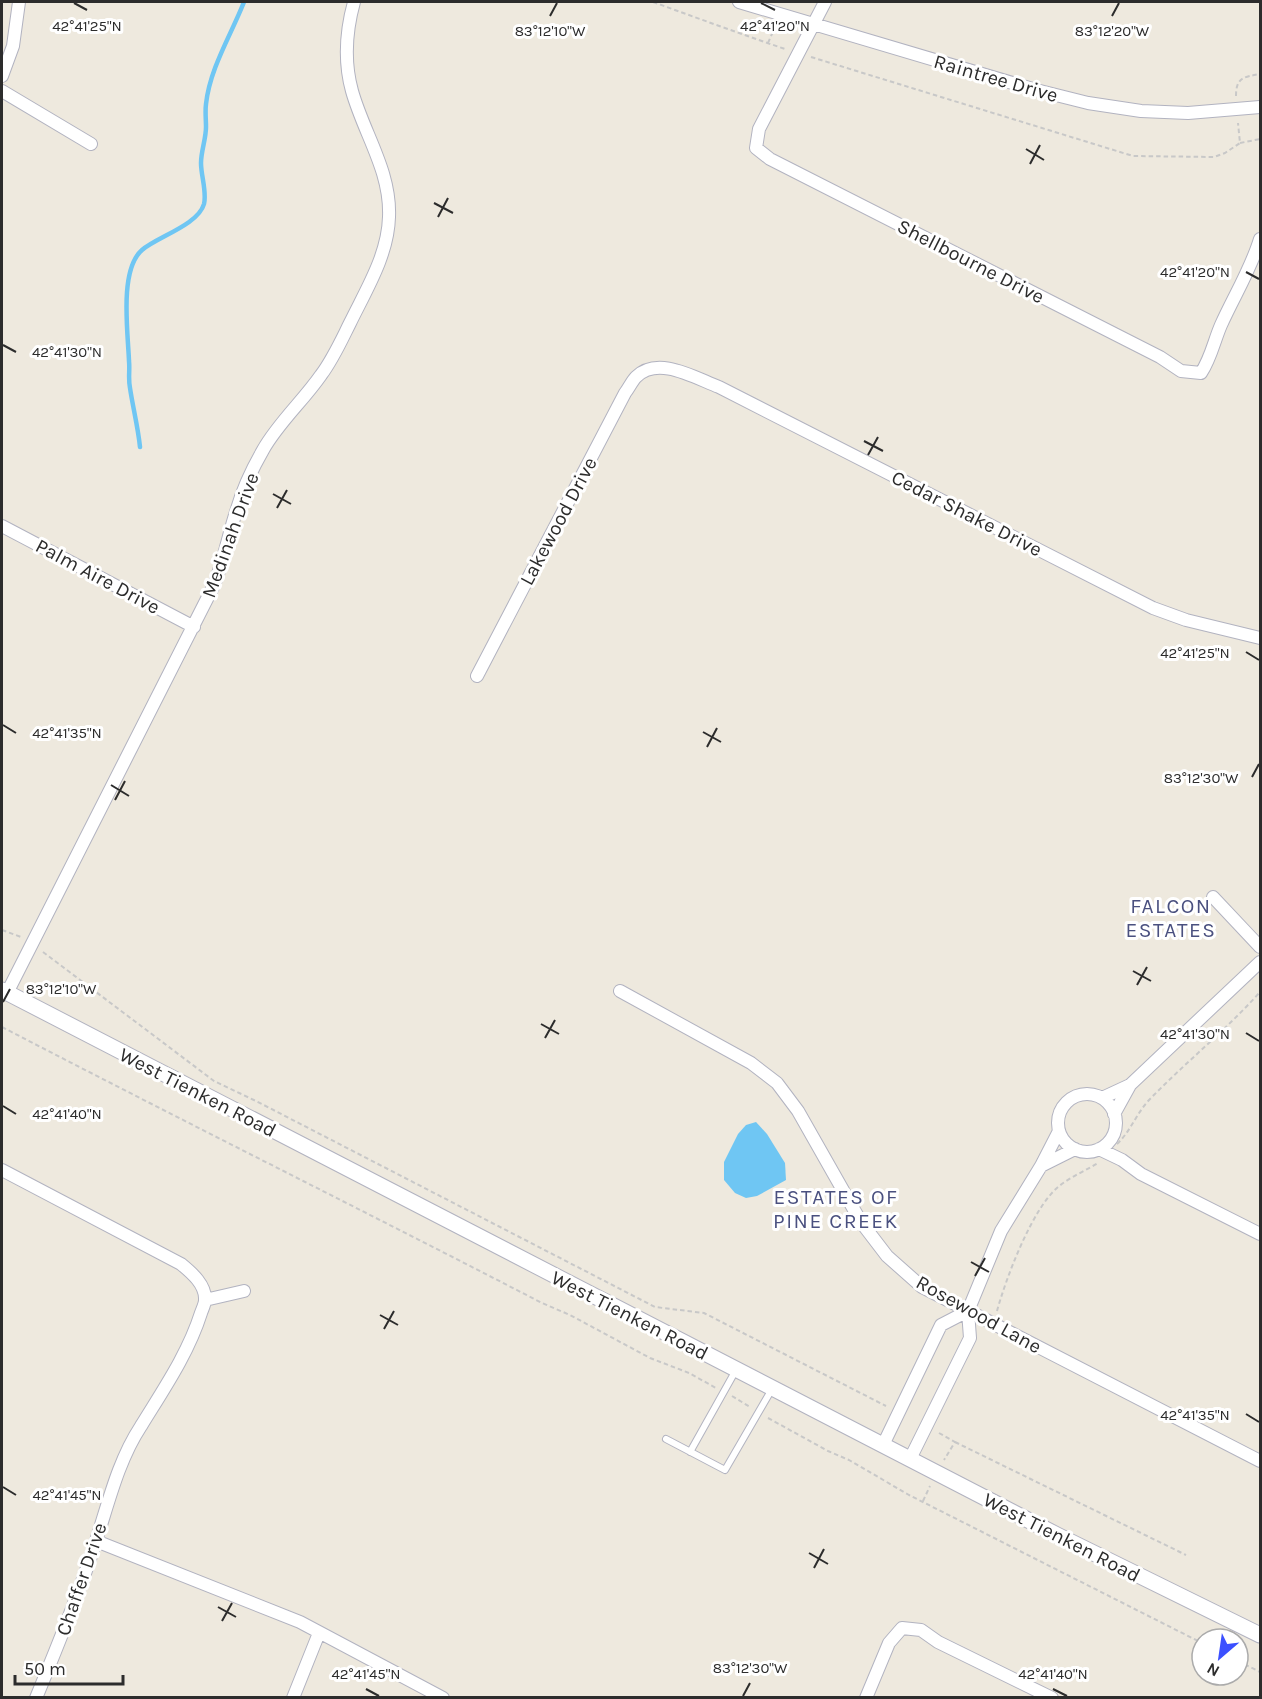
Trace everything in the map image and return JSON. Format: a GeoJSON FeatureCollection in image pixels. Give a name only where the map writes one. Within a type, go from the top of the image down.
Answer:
{"type":"FeatureCollection","features":[{"type":"Feature","properties":{"kind":"street"},"geometry":{"type":"LineString","coordinates":[[2,76],[13,46],[19,2]]}},
{"type":"Feature","properties":{"kind":"street","name":"Medinah Drive"},"geometry":{"type":"LineString","coordinates":[[4,992],[32,944],[194,627],[221,567],[237,509],[264,448],[327,366],[377,268],[385,244],[389,218],[387,188],[380,163],[352,92],[347,62],[348,33],[354,2]]}},
{"type":"Feature","properties":{"kind":"street","name":"Raintree Drive"},"geometry":{"type":"LineString","coordinates":[[739,2],[1036,90],[1088,103],[1141,111],[1188,113],[1260,107]]}},
{"type":"Feature","properties":{"kind":"street","name":"Shellbourne Drive"},"geometry":{"type":"LineString","coordinates":[[825,2],[759,129],[756,148],[770,159],[1160,357],[1182,371],[1201,373],[1209,360],[1220,328],[1256,254],[1260,239]]}},
{"type":"Feature","properties":{"kind":"street"},"geometry":{"type":"LineString","coordinates":[[2,91],[91,144]]}},
{"type":"Feature","properties":{"kind":"street","name":"Cedar Shake Drive"},"geometry":{"type":"LineString","coordinates":[[645,372],[653,367],[670,369],[719,387],[1153,608],[1186,620],[1260,638]]}},
{"type":"Feature","properties":{"kind":"street","name":"Lakewood Drive"},"geometry":{"type":"LineString","coordinates":[[477,676],[625,393],[636,376],[645,372]]}},
{"type":"Feature","properties":{"kind":"street","name":"Palm Aire Drive"},"geometry":{"type":"LineString","coordinates":[[2,526],[194,627]]}},
{"type":"Feature","properties":{"kind":"street"},"geometry":{"type":"LineString","coordinates":[[1213,897],[1260,947]]}},
{"type":"Feature","properties":{"kind":"street"},"geometry":{"type":"LineString","coordinates":[[1114,1114],[1130,1085],[1260,962]]}},
{"type":"Feature","properties":{"kind":"street","name":"Rosewood Lane"},"geometry":{"type":"LineString","coordinates":[[620,991],[751,1063],[777,1083],[798,1112],[861,1222],[887,1256],[922,1287],[1260,1461]]}},
{"type":"Feature","properties":{"kind":"street","name":"West Tienken Road"},"geometry":{"type":"LineString","coordinates":[[4,992],[1057,1535],[1260,1635]]}},
{"type":"Feature","properties":{"kind":"street"},"geometry":{"type":"LineString","coordinates":[[1102,1098],[1130,1085]]}},
{"type":"Feature","properties":{"kind":"street"},"geometry":{"type":"LineString","coordinates":[[910,1459],[970,1338],[968,1311],[1001,1231],[1041,1166],[1059,1131],[1060,1112],[1065,1103],[1083,1094],[1102,1098],[1107,1103],[1114,1114],[1122,1160]]}},
{"type":"Feature","properties":{"kind":"street"},"geometry":{"type":"LineString","coordinates":[[1059,1131],[1063,1139],[1075,1149],[1122,1160],[1141,1174],[1260,1234]]}},
{"type":"Feature","properties":{"kind":"street"},"geometry":{"type":"LineString","coordinates":[[1099,1155],[1118,1137]]}},
{"type":"Feature","properties":{"kind":"street"},"geometry":{"type":"LineString","coordinates":[[1041,1166],[1075,1149]]}},
{"type":"Feature","properties":{"kind":"street"},"geometry":{"type":"LineString","coordinates":[[2,1170],[181,1264],[197,1278],[205,1299],[244,1291]]}},
{"type":"Feature","properties":{"kind":"street","name":"Chaffer Drive"},"geometry":{"type":"LineString","coordinates":[[36,1698],[75,1605],[123,1460],[139,1428],[181,1360],[197,1325],[205,1299]]}},
{"type":"Feature","properties":{"kind":"street"},"geometry":{"type":"LineString","coordinates":[[883,1445],[941,1325],[968,1311]]}},
{"type":"Feature","properties":{"kind":"street"},"geometry":{"type":"LineString","coordinates":[[96,1541],[300,1622],[443,1698]]}},
{"type":"Feature","properties":{"kind":"street"},"geometry":{"type":"LineString","coordinates":[[866,1698],[889,1643],[902,1628],[921,1630],[938,1642],[1052,1698]]}},
{"type":"Feature","properties":{"kind":"street"},"geometry":{"type":"LineString","coordinates":[[293,1698],[320,1633]]}},
{"type":"Feature","properties":{"kind":"lane"},"geometry":{"type":"LineString","coordinates":[[690,1452],[736,1370]]}},
{"type":"Feature","properties":{"kind":"lane"},"geometry":{"type":"LineString","coordinates":[[666,1439],[725,1470],[773,1389]]}},
{"type":"Feature","properties":{"kind":"path"},"geometry":{"type":"LineString","coordinates":[[653,2],[798,53],[1133,156],[1196,159],[1214,157],[1240,143],[1260,139]]}},
{"type":"Feature","properties":{"kind":"path"},"geometry":{"type":"LineString","coordinates":[[1240,143],[1236,85],[1246,77],[1260,74]]}},
{"type":"Feature","properties":{"kind":"path"},"geometry":{"type":"LineString","coordinates":[[2,930],[18,935],[32,944],[214,1082],[256,1101],[655,1308],[704,1313],[899,1413]]}},
{"type":"Feature","properties":{"kind":"path"},"geometry":{"type":"LineString","coordinates":[[1118,1137],[1148,1101],[1229,1026],[1260,992]]}},
{"type":"Feature","properties":{"kind":"path"},"geometry":{"type":"LineString","coordinates":[[2,1027],[176,1118],[208,1131],[271,1166],[542,1303],[570,1314],[650,1358],[689,1372],[909,1495],[1190,1637]]}},
{"type":"Feature","properties":{"kind":"path"},"geometry":{"type":"LineString","coordinates":[[992,1323],[1008,1276],[1024,1241],[1050,1195],[1099,1155]]}},
{"type":"Feature","properties":{"kind":"path"},"geometry":{"type":"LineString","coordinates":[[926,1426],[1186,1555]]}},
{"type":"Feature","properties":{"kind":"path"},"geometry":{"type":"LineString","coordinates":[[937,1473],[955,1442]]}},
{"type":"Feature","properties":{"kind":"water"},"geometry":{"type":"Polygon","coordinates":[[[756,1122],[767,1134],[785,1163],[786,1180],[757,1196],[746,1198],[735,1193],[724,1180],[724,1162],[738,1134],[746,1125],[756,1122]]]}},
{"type":"Feature","properties":{"kind":"waterway"},"geometry":{"type":"LineString","coordinates":[[140,447],[129,381],[126,302],[130,272],[135,259],[142,250],[186,224],[194,218],[204,204],[201,163],[206,132],[208,91],[216,65],[244,2]]}},
{"type":"Feature","properties":{"kind":"district","name":"FALCON ESTATES"},"geometry":{"type":"Point","coordinates":[1171,918]}},
{"type":"Feature","properties":{"kind":"district","name":"ESTATES OF PINE CREEK"},"geometry":{"type":"Point","coordinates":[836,1209]}}]}
